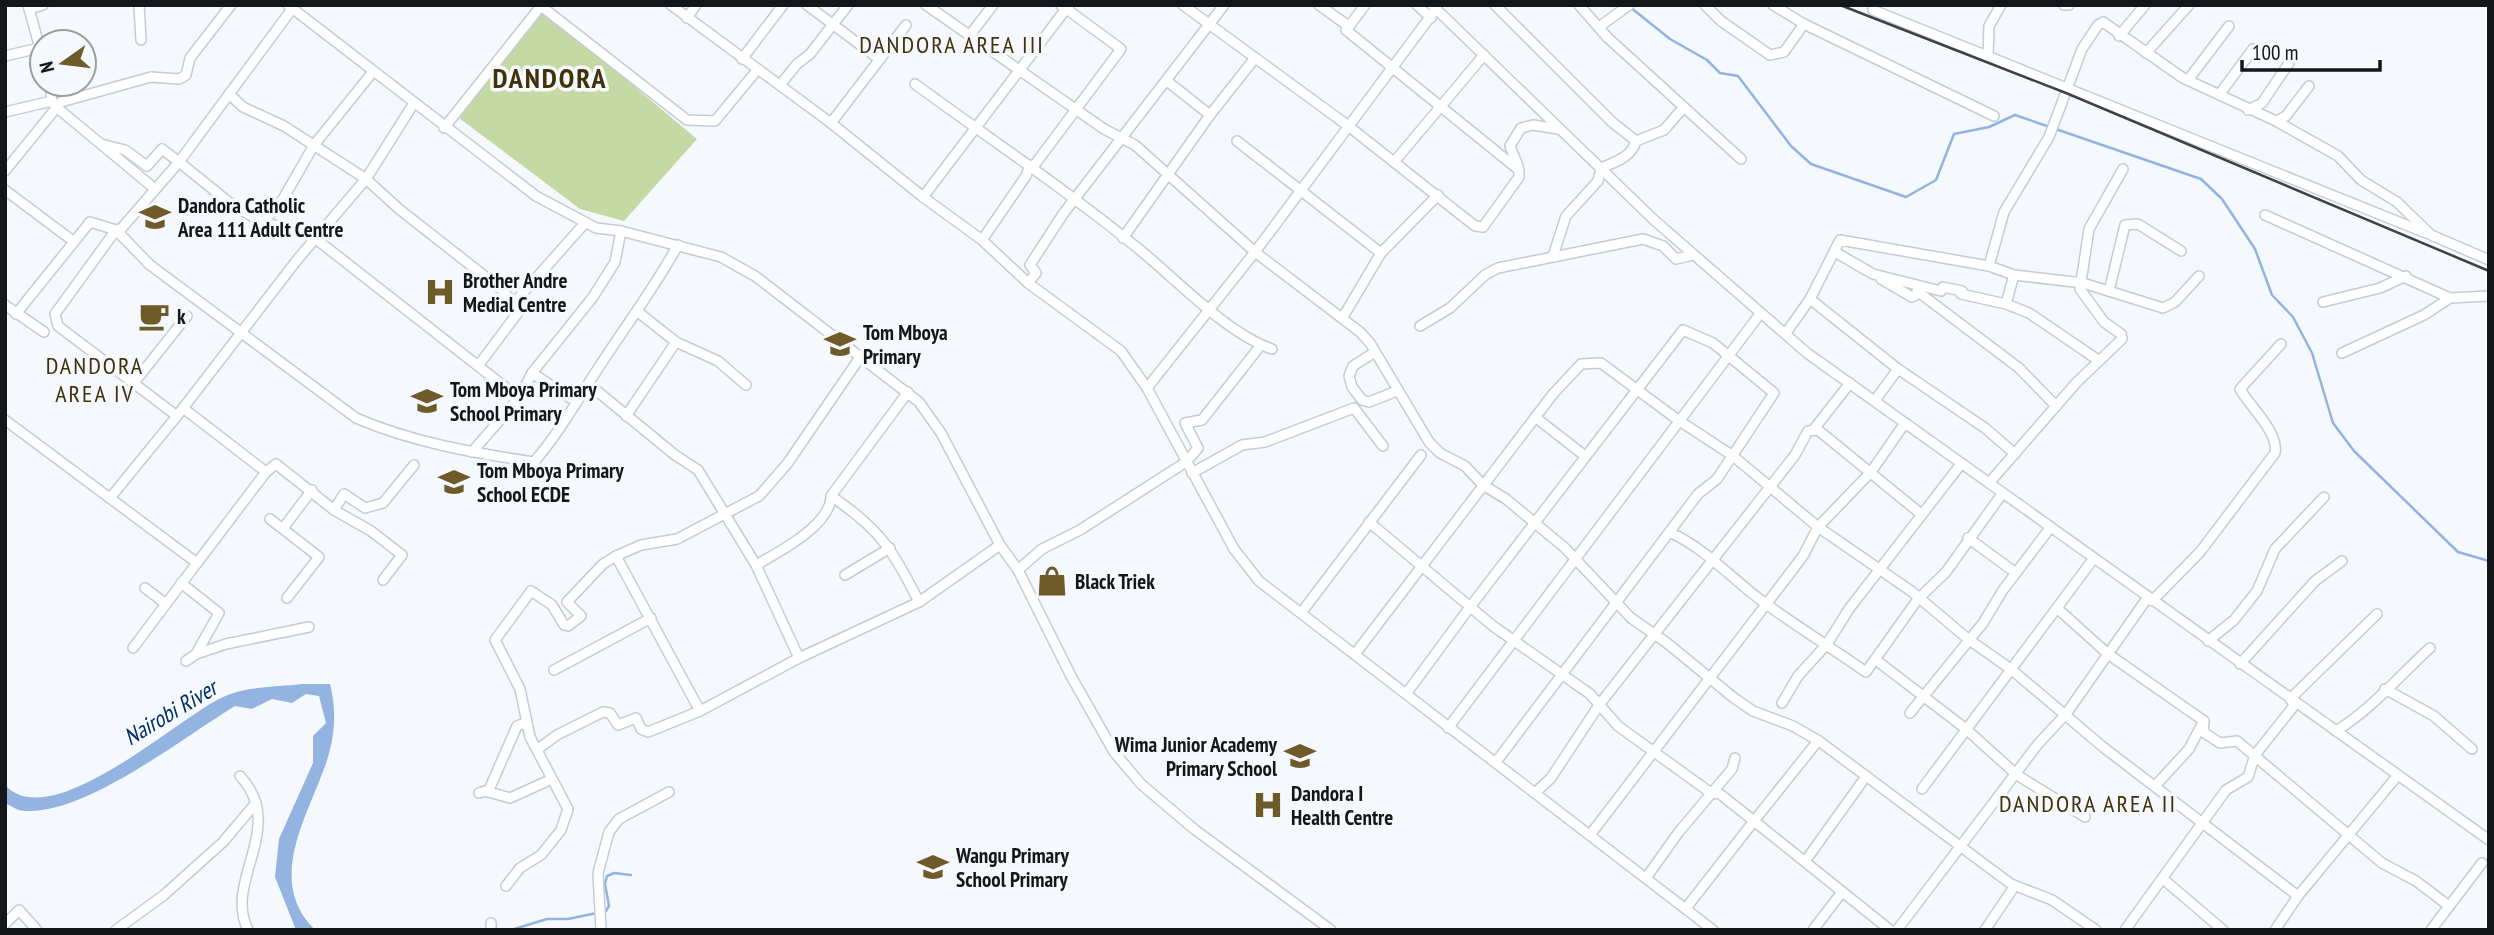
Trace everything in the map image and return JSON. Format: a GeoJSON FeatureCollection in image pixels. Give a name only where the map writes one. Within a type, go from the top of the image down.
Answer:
{"type":"FeatureCollection","features":[{"type":"Feature","properties":{"kind":"street"},"geometry":{"type":"LineString","coordinates":[[34,28],[28,7],[43,5]]}},
{"type":"Feature","properties":{"kind":"street"},"geometry":{"type":"LineString","coordinates":[[139,5],[141,40]]}},
{"type":"Feature","properties":{"kind":"street"},"geometry":{"type":"LineString","coordinates":[[5,112],[53,104],[129,82],[186,75],[190,58],[232,5]]}},
{"type":"Feature","properties":{"kind":"street"},"geometry":{"type":"LineString","coordinates":[[671,5],[831,123],[923,197],[982,240],[1028,283],[1121,351],[1147,388],[1185,462],[1245,566],[1300,613],[1713,930]]}},
{"type":"Feature","properties":{"kind":"street"},"geometry":{"type":"LineString","coordinates":[[687,18],[696,5]]}},
{"type":"Feature","properties":{"kind":"street"},"geometry":{"type":"LineString","coordinates":[[742,59],[783,5]]}},
{"type":"Feature","properties":{"kind":"street"},"geometry":{"type":"LineString","coordinates":[[807,5],[878,60]]}},
{"type":"Feature","properties":{"kind":"street"},"geometry":{"type":"LineString","coordinates":[[780,85],[848,5]]}},
{"type":"Feature","properties":{"kind":"street"},"geometry":{"type":"LineString","coordinates":[[926,5],[1077,111],[1152,159],[1255,251],[1343,317],[1360,332],[1375,352],[1429,442],[1440,453],[1465,466],[1483,485],[1576,557],[1614,603],[1753,711],[1809,733],[2011,884],[2052,900],[2096,930]]}},
{"type":"Feature","properties":{"kind":"street"},"geometry":{"type":"LineString","coordinates":[[970,35],[993,5]]}},
{"type":"Feature","properties":{"kind":"street"},"geometry":{"type":"LineString","coordinates":[[1183,5],[1347,125],[1481,228],[1519,177],[1510,146],[1521,128],[1533,125],[1560,129]]}},
{"type":"Feature","properties":{"kind":"street"},"geometry":{"type":"LineString","coordinates":[[1028,283],[1036,273],[1030,265],[1075,200],[1224,5]]}},
{"type":"Feature","properties":{"kind":"street"},"geometry":{"type":"LineString","coordinates":[[1319,5],[1347,25],[1346,30]]}},
{"type":"Feature","properties":{"kind":"street"},"geometry":{"type":"LineString","coordinates":[[1346,30],[1365,5]]}},
{"type":"Feature","properties":{"kind":"street"},"geometry":{"type":"LineString","coordinates":[[1417,5],[1433,11],[1484,55],[1693,255],[1807,353],[2489,840]]}},
{"type":"Feature","properties":{"kind":"street"},"geometry":{"type":"LineString","coordinates":[[1495,5],[1612,122],[1636,141]]}},
{"type":"Feature","properties":{"kind":"street"},"geometry":{"type":"LineString","coordinates":[[1579,5],[1683,108],[1691,111],[1741,159]]}},
{"type":"Feature","properties":{"kind":"street"},"geometry":{"type":"LineString","coordinates":[[1599,27],[1629,5]]}},
{"type":"Feature","properties":{"kind":"street"},"geometry":{"type":"LineString","coordinates":[[1705,5],[1721,21],[1770,55],[1784,52],[1804,24]]}},
{"type":"Feature","properties":{"kind":"street"},"geometry":{"type":"LineString","coordinates":[[1773,5],[1804,24],[1994,116]]}},
{"type":"Feature","properties":{"kind":"street"},"geometry":{"type":"LineString","coordinates":[[1987,57],[1989,26],[2001,5]]}},
{"type":"Feature","properties":{"kind":"street"},"geometry":{"type":"LineString","coordinates":[[2119,36],[2145,5]]}},
{"type":"Feature","properties":{"kind":"street"},"geometry":{"type":"LineString","coordinates":[[2146,53],[2189,5]]}},
{"type":"Feature","properties":{"kind":"street"},"geometry":{"type":"LineString","coordinates":[[444,128],[541,6],[687,120],[715,121],[758,69]]}},
{"type":"Feature","properties":{"kind":"street"},"geometry":{"type":"LineString","coordinates":[[266,472],[180,412],[133,384],[58,326],[55,314],[116,230],[121,229],[179,162],[290,7],[372,73],[536,196],[596,229],[621,231],[721,257],[755,276],[908,392],[919,402],[941,433],[1000,545],[1018,570],[1112,750],[1141,784],[1194,830],[1331,930]]}},
{"type":"Feature","properties":{"kind":"street"},"geometry":{"type":"LineString","coordinates":[[923,197],[1065,7],[1121,49],[1077,111],[1031,166],[982,240]]}},
{"type":"Feature","properties":{"kind":"street"},"geometry":{"type":"LineString","coordinates":[[1873,10],[2338,200],[2431,234],[2489,260]]}},
{"type":"Feature","properties":{"kind":"street"},"geometry":{"type":"LineString","coordinates":[[1147,388],[1255,251],[1433,11]]}},
{"type":"Feature","properties":{"kind":"street"},"geometry":{"type":"LineString","coordinates":[[1989,266],[2004,212],[2052,128],[2082,49],[2099,23],[2103,22],[2119,36],[2188,80],[2276,121],[2337,156],[2361,180],[2397,202],[2431,234]]}},
{"type":"Feature","properties":{"kind":"street"},"geometry":{"type":"LineString","coordinates":[[831,123],[906,25]]}},
{"type":"Feature","properties":{"kind":"street"},"geometry":{"type":"LineString","coordinates":[[2188,80],[2229,26]]}},
{"type":"Feature","properties":{"kind":"street"},"geometry":{"type":"LineString","coordinates":[[1346,30],[1519,170]]}},
{"type":"Feature","properties":{"kind":"street"},"geometry":{"type":"LineString","coordinates":[[2219,96],[2253,49]]}},
{"type":"Feature","properties":{"kind":"street"},"geometry":{"type":"LineString","coordinates":[[5,56],[28,53]]}},
{"type":"Feature","properties":{"kind":"street"},"geometry":{"type":"LineString","coordinates":[[1394,162],[1484,55]]}},
{"type":"Feature","properties":{"kind":"street"},"geometry":{"type":"LineString","coordinates":[[1123,238],[1169,177],[1210,115],[1255,58]]}},
{"type":"Feature","properties":{"kind":"street"},"geometry":{"type":"LineString","coordinates":[[2248,110],[2262,103],[2289,63]]}},
{"type":"Feature","properties":{"kind":"street"},"geometry":{"type":"LineString","coordinates":[[263,223],[283,200],[314,145],[372,73]]}},
{"type":"Feature","properties":{"kind":"street"},"geometry":{"type":"LineString","coordinates":[[1167,81],[1210,115]]}},
{"type":"Feature","properties":{"kind":"street"},"geometry":{"type":"LineString","coordinates":[[915,84],[1031,166],[1209,309],[1261,345],[1272,349]]}},
{"type":"Feature","properties":{"kind":"street"},"geometry":{"type":"LineString","coordinates":[[2276,121],[2286,116],[2309,86]]}},
{"type":"Feature","properties":{"kind":"street"},"geometry":{"type":"LineString","coordinates":[[229,94],[243,107],[284,126],[366,179],[399,209],[501,289],[520,310],[478,366]]}},
{"type":"Feature","properties":{"kind":"street"},"geometry":{"type":"LineString","coordinates":[[5,171],[53,104],[52,98]]}},
{"type":"Feature","properties":{"kind":"street"},"geometry":{"type":"LineString","coordinates":[[110,498],[297,260],[366,179],[414,103]]}},
{"type":"Feature","properties":{"kind":"street"},"geometry":{"type":"LineString","coordinates":[[53,104],[155,189]]}},
{"type":"Feature","properties":{"kind":"street"},"geometry":{"type":"LineString","coordinates":[[1636,141],[1664,130],[1683,108]]}},
{"type":"Feature","properties":{"kind":"street"},"geometry":{"type":"LineString","coordinates":[[1237,141],[1381,253]]}},
{"type":"Feature","properties":{"kind":"street"},"geometry":{"type":"LineString","coordinates":[[1601,168],[1622,159],[1635,147],[1636,141]]}},
{"type":"Feature","properties":{"kind":"street"},"geometry":{"type":"LineString","coordinates":[[101,144],[125,150],[147,166],[162,149],[230,203],[263,223],[307,232],[519,398]]}},
{"type":"Feature","properties":{"kind":"street"},"geometry":{"type":"LineString","coordinates":[[1553,256],[1566,216],[1598,181],[1601,168]]}},
{"type":"Feature","properties":{"kind":"street"},"geometry":{"type":"LineString","coordinates":[[1989,483],[2056,406],[2123,336],[2104,322],[2080,290],[2089,229],[2123,169]]}},
{"type":"Feature","properties":{"kind":"street"},"geometry":{"type":"LineString","coordinates":[[5,190],[73,241]]}},
{"type":"Feature","properties":{"kind":"street"},"geometry":{"type":"LineString","coordinates":[[1343,317],[1381,253],[1438,195]]}},
{"type":"Feature","properties":{"kind":"street"},"geometry":{"type":"LineString","coordinates":[[2265,215],[2450,298],[2489,296]]}},
{"type":"Feature","properties":{"kind":"street"},"geometry":{"type":"LineString","coordinates":[[16,313],[90,222],[116,230],[150,265],[243,331],[356,418],[385,431],[471,452],[534,462],[559,433],[678,245]]}},
{"type":"Feature","properties":{"kind":"street"},"geometry":{"type":"LineString","coordinates":[[513,304],[585,223]]}},
{"type":"Feature","properties":{"kind":"street"},"geometry":{"type":"LineString","coordinates":[[2109,291],[2125,225],[2138,224],[2181,251]]}},
{"type":"Feature","properties":{"kind":"street"},"geometry":{"type":"LineString","coordinates":[[471,452],[519,398],[532,373],[593,297],[615,262],[621,231]]}},
{"type":"Feature","properties":{"kind":"street"},"geometry":{"type":"LineString","coordinates":[[1420,326],[1463,298],[1485,275],[1507,265],[1643,239],[1662,246],[1676,259],[1693,255]]}},
{"type":"Feature","properties":{"kind":"street"},"geometry":{"type":"LineString","coordinates":[[1786,333],[1810,299],[1819,276],[1835,252],[1837,240],[1843,239],[1989,266],[2014,275],[2083,283],[2163,307],[2175,302],[2199,276]]}},
{"type":"Feature","properties":{"kind":"street"},"geometry":{"type":"LineString","coordinates":[[1835,252],[1873,274],[1918,288],[1941,291],[1944,287],[1976,299],[2006,304],[2037,317],[2098,360]]}},
{"type":"Feature","properties":{"kind":"street"},"geometry":{"type":"LineString","coordinates":[[2006,304],[2014,275]]}},
{"type":"Feature","properties":{"kind":"street"},"geometry":{"type":"LineString","coordinates":[[2323,302],[2380,289],[2406,276]]}},
{"type":"Feature","properties":{"kind":"street"},"geometry":{"type":"LineString","coordinates":[[1918,288],[2019,369],[2056,406]]}},
{"type":"Feature","properties":{"kind":"street"},"geometry":{"type":"LineString","coordinates":[[2342,353],[2424,315],[2450,298]]}},
{"type":"Feature","properties":{"kind":"street"},"geometry":{"type":"LineString","coordinates":[[1810,299],[1898,369],[1968,415],[2015,454]]}},
{"type":"Feature","properties":{"kind":"street"},"geometry":{"type":"LineString","coordinates":[[5,306],[44,332]]}},
{"type":"Feature","properties":{"kind":"street"},"geometry":{"type":"LineString","coordinates":[[638,312],[676,342],[718,362],[746,385]]}},
{"type":"Feature","properties":{"kind":"street"},"geometry":{"type":"LineString","coordinates":[[1448,728],[1678,420],[1730,358],[1760,314]]}},
{"type":"Feature","properties":{"kind":"street"},"geometry":{"type":"LineString","coordinates":[[133,384],[187,316]]}},
{"type":"Feature","properties":{"kind":"street"},"geometry":{"type":"LineString","coordinates":[[1406,694],[1469,607],[1685,328],[1713,343],[1774,393],[1717,480],[1698,494],[1671,533],[1561,672],[1496,762]]}},
{"type":"Feature","properties":{"kind":"street"},"geometry":{"type":"LineString","coordinates":[[626,416],[676,342]]}},
{"type":"Feature","properties":{"kind":"street"},"geometry":{"type":"LineString","coordinates":[[1897,930],[2038,744],[2066,714],[2150,599],[2200,552],[2275,453],[2276,446],[2269,431],[2240,389],[2281,344]]}},
{"type":"Feature","properties":{"kind":"street"},"geometry":{"type":"LineString","coordinates":[[1018,570],[1042,549],[1080,530],[1185,462],[1198,448],[1185,423],[1202,420],[1261,345]]}},
{"type":"Feature","properties":{"kind":"street"},"geometry":{"type":"LineString","coordinates":[[1375,352],[1353,366],[1349,376],[1352,387],[1362,401],[1369,402],[1396,391]]}},
{"type":"Feature","properties":{"kind":"street"},"geometry":{"type":"LineString","coordinates":[[506,887],[520,868],[541,855],[561,830],[568,809],[525,723],[527,713],[520,689],[495,640],[531,591],[551,606],[564,625],[568,626],[581,615],[567,601],[603,564],[641,545],[677,539],[759,496],[787,464],[861,356]]}},
{"type":"Feature","properties":{"kind":"street"},"geometry":{"type":"LineString","coordinates":[[1355,654],[1535,417],[1576,368],[1589,362],[1601,363],[1678,420],[1733,456],[1818,527],[1957,627],[1968,639],[2012,670],[2103,747],[2204,821],[2298,896]]}},
{"type":"Feature","properties":{"kind":"street"},"geometry":{"type":"LineString","coordinates":[[1875,399],[1898,369]]}},
{"type":"Feature","properties":{"kind":"street"},"geometry":{"type":"LineString","coordinates":[[532,373],[570,398],[584,390],[597,391],[698,470],[756,565],[799,658]]}},
{"type":"Feature","properties":{"kind":"street"},"geometry":{"type":"LineString","coordinates":[[1536,792],[1557,771],[1599,705],[1770,489],[1803,445],[1805,434],[1814,429],[1850,383]]}},
{"type":"Feature","properties":{"kind":"street"},"geometry":{"type":"LineString","coordinates":[[756,565],[807,534],[831,505],[831,496],[908,392]]}},
{"type":"Feature","properties":{"kind":"street"},"geometry":{"type":"LineString","coordinates":[[1192,473],[1241,445],[1265,442],[1353,408],[1383,446]]}},
{"type":"Feature","properties":{"kind":"street"},"geometry":{"type":"LineString","coordinates":[[1535,417],[1585,456]]}},
{"type":"Feature","properties":{"kind":"street"},"geometry":{"type":"LineString","coordinates":[[5,420],[197,563]]}},
{"type":"Feature","properties":{"kind":"street"},"geometry":{"type":"LineString","coordinates":[[1590,835],[1803,556],[1818,527],[1871,472],[1905,423]]}},
{"type":"Feature","properties":{"kind":"street"},"geometry":{"type":"LineString","coordinates":[[1814,429],[1921,514]]}},
{"type":"Feature","properties":{"kind":"street"},"geometry":{"type":"LineString","coordinates":[[1300,613],[1422,455]]}},
{"type":"Feature","properties":{"kind":"street"},"geometry":{"type":"LineString","coordinates":[[133,648],[266,472],[276,464],[334,510],[371,531],[402,555],[383,580]]}},
{"type":"Feature","properties":{"kind":"street"},"geometry":{"type":"LineString","coordinates":[[1782,703],[1798,676],[1827,644],[1878,571],[1961,464]]}},
{"type":"Feature","properties":{"kind":"street"},"geometry":{"type":"LineString","coordinates":[[334,510],[344,494],[365,508],[383,503],[414,465]]}},
{"type":"Feature","properties":{"kind":"street"},"geometry":{"type":"LineString","coordinates":[[284,527],[312,490]]}},
{"type":"Feature","properties":{"kind":"street"},"geometry":{"type":"LineString","coordinates":[[1671,533],[1695,544],[1711,562],[1765,603],[1866,672],[1918,599],[1946,572],[1968,537],[2002,494]]}},
{"type":"Feature","properties":{"kind":"street"},"geometry":{"type":"LineString","coordinates":[[831,496],[862,517],[890,548],[919,602]]}},
{"type":"Feature","properties":{"kind":"street"},"geometry":{"type":"LineString","coordinates":[[2208,640],[2234,620],[2257,591],[2275,549],[2324,498]]}},
{"type":"Feature","properties":{"kind":"street"},"geometry":{"type":"LineString","coordinates":[[270,519],[284,527],[319,557],[286,598]]}},
{"type":"Feature","properties":{"kind":"street"},"geometry":{"type":"LineString","coordinates":[[1369,522],[1469,607],[1561,672],[1619,726],[1711,793],[1720,794],[1806,860],[1890,930]]}},
{"type":"Feature","properties":{"kind":"street"},"geometry":{"type":"LineString","coordinates":[[1910,713],[2050,528]]}},
{"type":"Feature","properties":{"kind":"street"},"geometry":{"type":"LineString","coordinates":[[1968,537],[2016,573]]}},
{"type":"Feature","properties":{"kind":"street"},"geometry":{"type":"LineString","coordinates":[[537,749],[557,735],[603,712],[610,713],[618,725],[636,718],[641,729],[648,732],[700,711],[799,658],[919,602],[1000,545]]}},
{"type":"Feature","properties":{"kind":"street"},"geometry":{"type":"LineString","coordinates":[[845,575],[890,548]]}},
{"type":"Feature","properties":{"kind":"street"},"geometry":{"type":"LineString","coordinates":[[616,556],[700,711]]}},
{"type":"Feature","properties":{"kind":"street"},"geometry":{"type":"LineString","coordinates":[[1922,789],[2094,558]]}},
{"type":"Feature","properties":{"kind":"street"},"geometry":{"type":"LineString","coordinates":[[2240,664],[2315,581],[2343,561]]}},
{"type":"Feature","properties":{"kind":"street"},"geometry":{"type":"LineString","coordinates":[[181,583],[219,613],[195,654]]}},
{"type":"Feature","properties":{"kind":"street"},"geometry":{"type":"LineString","coordinates":[[145,588],[166,604]]}},
{"type":"Feature","properties":{"kind":"street"},"geometry":{"type":"LineString","coordinates":[[2058,609],[2108,654],[2204,722]]}},
{"type":"Feature","properties":{"kind":"street"},"geometry":{"type":"LineString","coordinates":[[2291,700],[2377,614]]}},
{"type":"Feature","properties":{"kind":"street"},"geometry":{"type":"LineString","coordinates":[[554,670],[651,618]]}},
{"type":"Feature","properties":{"kind":"street"},"geometry":{"type":"LineString","coordinates":[[186,661],[195,654],[226,644],[309,627]]}},
{"type":"Feature","properties":{"kind":"street"},"geometry":{"type":"LineString","coordinates":[[2336,731],[2364,713],[2385,688],[2430,648]]}},
{"type":"Feature","properties":{"kind":"street"},"geometry":{"type":"LineString","coordinates":[[1875,660],[1966,729],[2017,775],[2085,817]]}},
{"type":"Feature","properties":{"kind":"street"},"geometry":{"type":"LineString","coordinates":[[2385,688],[2434,716],[2472,749]]}},
{"type":"Feature","properties":{"kind":"street"},"geometry":{"type":"LineString","coordinates":[[2125,930],[2226,790],[2248,777],[2255,755],[2293,707],[2291,700]]}},
{"type":"Feature","properties":{"kind":"street"},"geometry":{"type":"LineString","coordinates":[[2204,722],[2203,732],[2220,743],[2237,741],[2382,863],[2416,881],[2449,906]]}},
{"type":"Feature","properties":{"kind":"street"},"geometry":{"type":"LineString","coordinates":[[2155,786],[2189,749],[2204,722]]}},
{"type":"Feature","properties":{"kind":"street"},"geometry":{"type":"LineString","coordinates":[[525,723],[517,726],[484,792],[510,798],[552,779]]}},
{"type":"Feature","properties":{"kind":"street"},"geometry":{"type":"LineString","coordinates":[[1686,908],[1817,743]]}},
{"type":"Feature","properties":{"kind":"street"},"geometry":{"type":"LineString","coordinates":[[1646,878],[1678,833],[1732,769],[1735,758]]}},
{"type":"Feature","properties":{"kind":"street"},"geometry":{"type":"LineString","coordinates":[[2275,930],[2298,896],[2398,775]]}},
{"type":"Feature","properties":{"kind":"street"},"geometry":{"type":"LineString","coordinates":[[240,776],[256,803],[260,818],[244,893],[248,930]]}},
{"type":"Feature","properties":{"kind":"street"},"geometry":{"type":"LineString","coordinates":[[1806,860],[1861,782]]}},
{"type":"Feature","properties":{"kind":"street"},"geometry":{"type":"LineString","coordinates":[[601,930],[598,873],[609,832],[619,819],[669,792]]}},
{"type":"Feature","properties":{"kind":"street"},"geometry":{"type":"LineString","coordinates":[[116,930],[164,895],[223,842],[256,803]]}},
{"type":"Feature","properties":{"kind":"street"},"geometry":{"type":"LineString","coordinates":[[2431,930],[2482,863]]}},
{"type":"Feature","properties":{"kind":"street"},"geometry":{"type":"LineString","coordinates":[[2163,879],[2223,930]]}},
{"type":"Feature","properties":{"kind":"street"},"geometry":{"type":"LineString","coordinates":[[1985,930],[2012,890]]}},
{"type":"Feature","properties":{"kind":"street"},"geometry":{"type":"LineString","coordinates":[[1813,930],[1842,892]]}},
{"type":"Feature","properties":{"kind":"street"},"geometry":{"type":"LineString","coordinates":[[5,924],[19,910],[37,930]]}},
{"type":"Feature","properties":{"kind":"green space"},"geometry":{"type":"Polygon","coordinates":[[[543,10],[697,139],[624,221],[580,209],[459,118],[543,10]]]}},
{"type":"Feature","properties":{"kind":"water"},"geometry":{"type":"Polygon","coordinates":[[[303,684],[330,684],[334,707],[334,730],[329,752],[299,833],[292,874],[294,893],[301,912],[315,930],[296,930],[275,877],[279,839],[313,763],[313,736],[326,723],[319,696],[306,694],[292,703],[272,699],[252,709],[235,706],[133,772],[77,800],[50,809],[25,811],[5,803],[5,785],[26,797],[52,795],[83,785],[147,747],[203,708],[232,693],[303,684]]]}},
{"type":"Feature","properties":{"kind":"waterway"},"geometry":{"type":"LineString","coordinates":[[1630,7],[1670,39],[1707,60],[1720,73],[1738,76],[1791,146],[1811,164],[1906,197],[1936,180],[1954,134],[1989,127],[2015,115],[2201,179],[2222,199],[2255,249],[2272,295],[2293,317],[2312,353],[2333,423],[2354,451],[2458,552],[2489,561]]}},
{"type":"Feature","properties":{"kind":"waterway"},"geometry":{"type":"LineString","coordinates":[[511,930],[547,919],[568,919],[606,911],[609,906],[605,884],[607,876],[614,873],[631,875]]}},
{"type":"Feature","properties":{"kind":"railway"},"geometry":{"type":"LineString","coordinates":[[1840,5],[2066,93],[2489,271]]}},
{"type":"Feature","properties":{"kind":"place","name":"Dandora Catholic Area 111 Adult Centre"},"geometry":{"type":"Point","coordinates":[155,217]}},
{"type":"Feature","properties":{"kind":"place","name":"Brother Andre Medial Centre"},"geometry":{"type":"Point","coordinates":[440,292]}},
{"type":"Feature","properties":{"kind":"place","name":"k"},"geometry":{"type":"Point","coordinates":[154,316]}},
{"type":"Feature","properties":{"kind":"place","name":"Tom Mboya Primary"},"geometry":{"type":"Point","coordinates":[840,344]}},
{"type":"Feature","properties":{"kind":"place","name":"Tom Mboya Primary School Primary"},"geometry":{"type":"Point","coordinates":[427,401]}},
{"type":"Feature","properties":{"kind":"place","name":"Tom Mboya Primary School ECDE"},"geometry":{"type":"Point","coordinates":[454,482]}},
{"type":"Feature","properties":{"kind":"place","name":"Black Triek"},"geometry":{"type":"Point","coordinates":[1052,581]}},
{"type":"Feature","properties":{"kind":"place","name":"Wima Junior Academy Primary School"},"geometry":{"type":"Point","coordinates":[1300,756]}},
{"type":"Feature","properties":{"kind":"place","name":"Dandora I Health Centre"},"geometry":{"type":"Point","coordinates":[1268,805]}},
{"type":"Feature","properties":{"kind":"place","name":"Wangu Primary School Primary"},"geometry":{"type":"Point","coordinates":[933,867]}},
{"type":"Feature","properties":{"kind":"district","name":"DANDORA AREA III"},"geometry":{"type":"Point","coordinates":[952,44]}},
{"type":"Feature","properties":{"kind":"district","name":"DANDORA"},"geometry":{"type":"Point","coordinates":[550,77]}},
{"type":"Feature","properties":{"kind":"district","name":"DANDORA AREA IV"},"geometry":{"type":"Point","coordinates":[95,379]}},
{"type":"Feature","properties":{"kind":"district","name":"DANDORA AREA II"},"geometry":{"type":"Point","coordinates":[2088,803]}},
{"type":"Feature","properties":{"kind":"water label","name":"Nairobi River"},"geometry":{"type":"Point","coordinates":[170,712]}}]}
